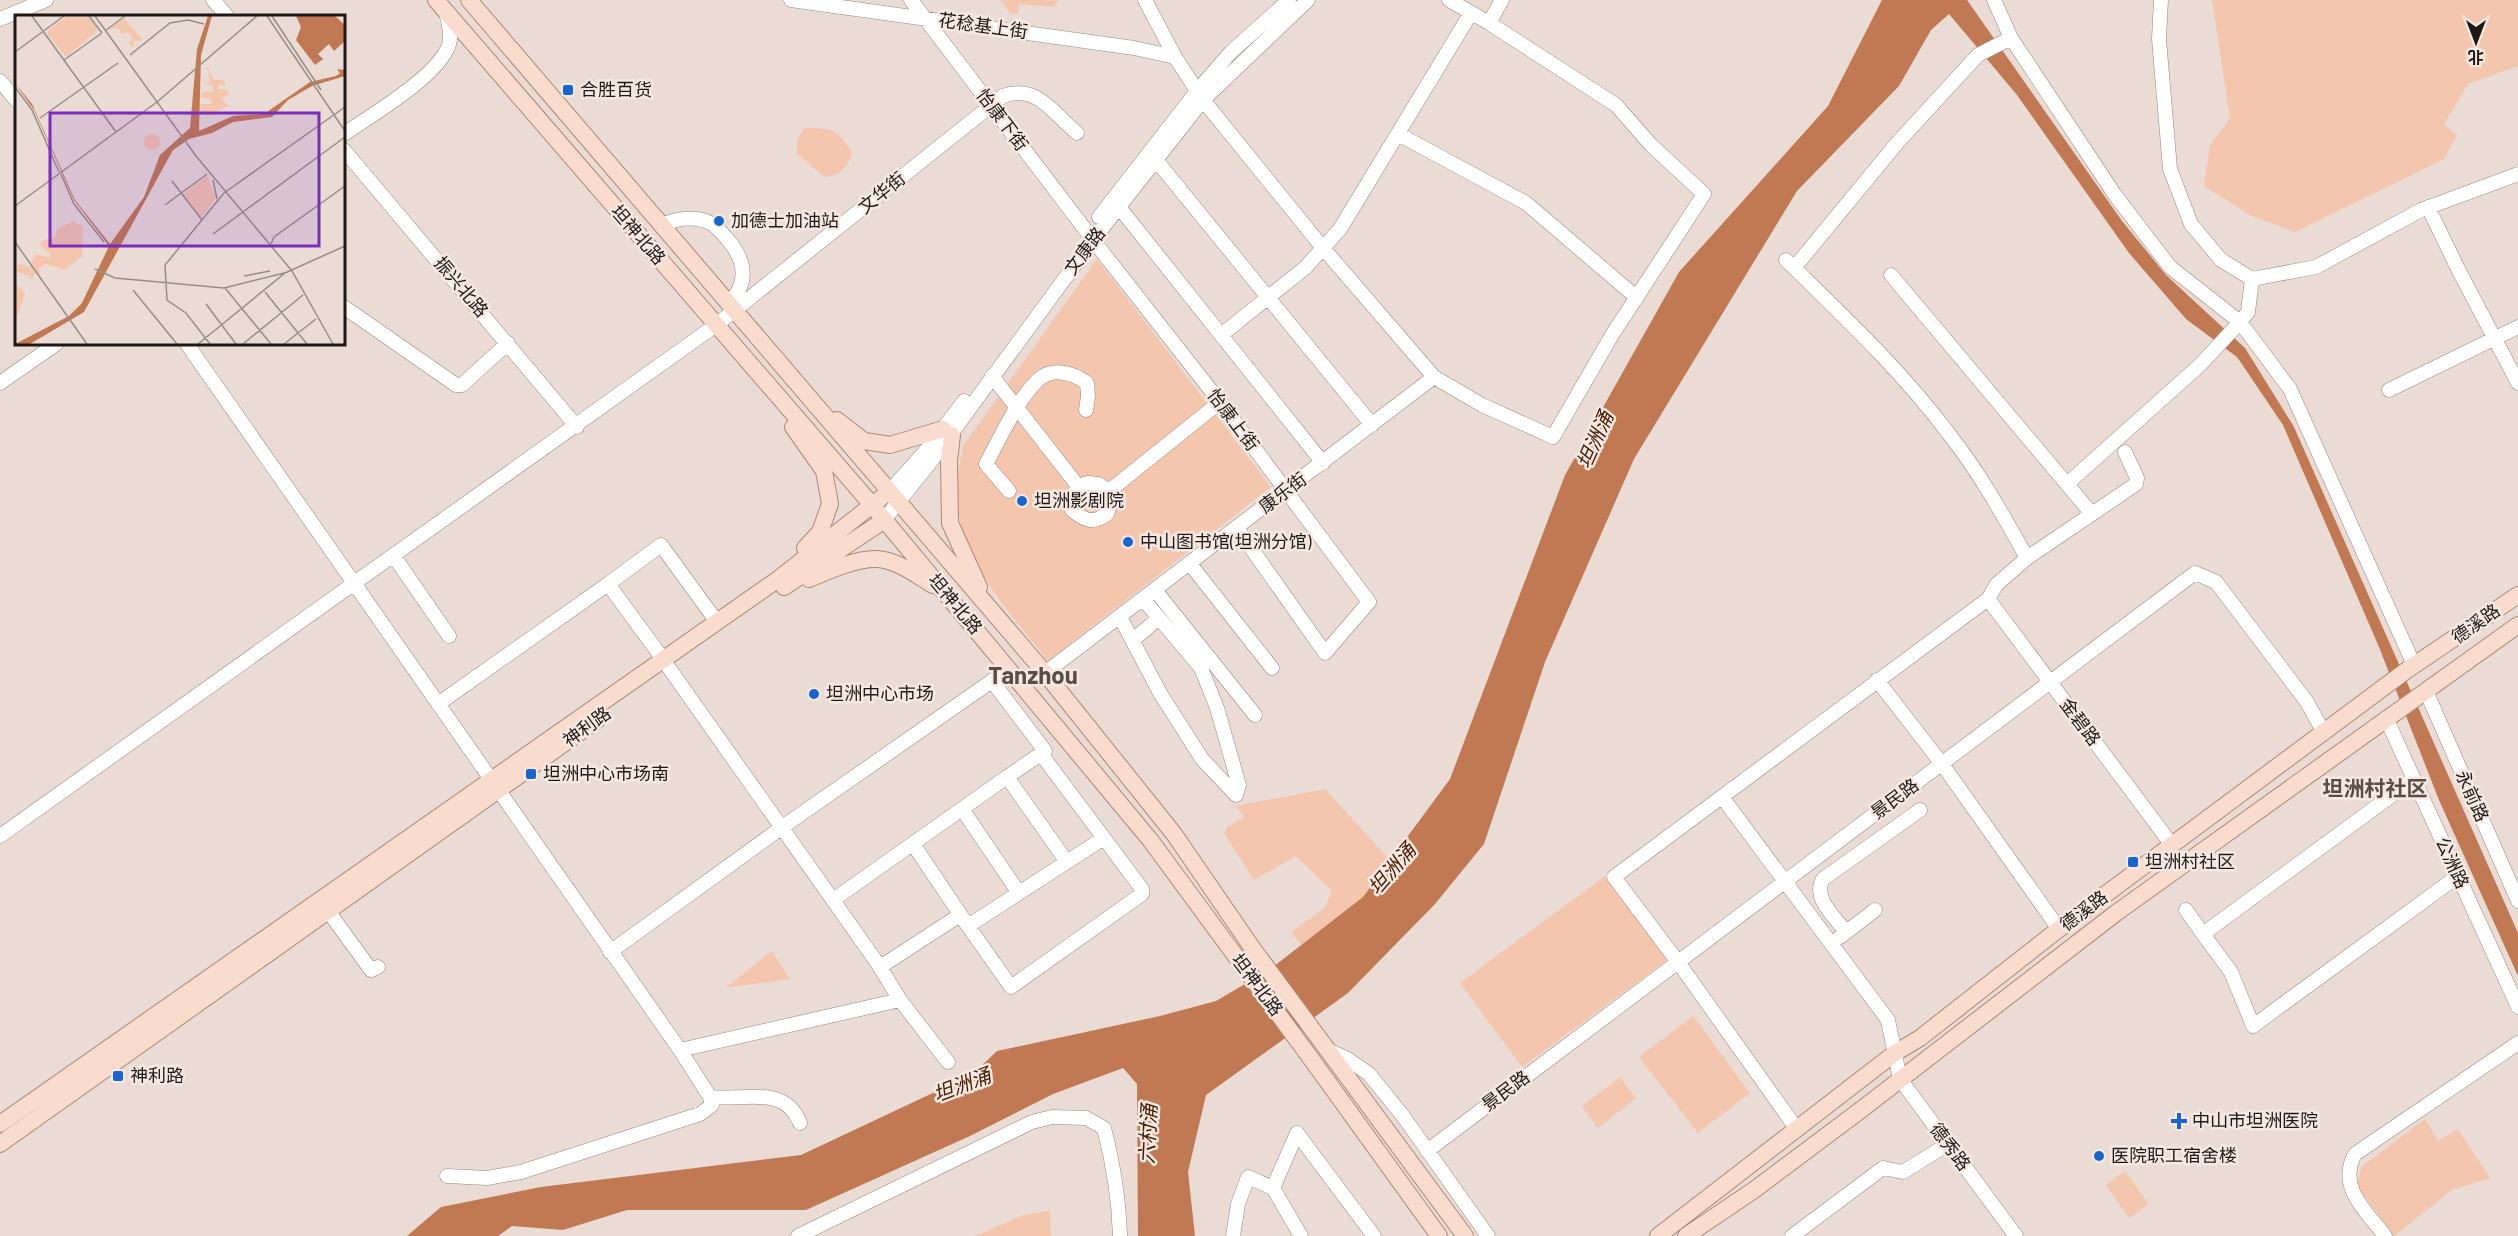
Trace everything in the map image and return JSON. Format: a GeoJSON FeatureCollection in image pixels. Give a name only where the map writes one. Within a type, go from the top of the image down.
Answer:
{"type":"FeatureCollection","features":[{"type":"Feature","properties":{"kind":"main road","name":"坦神北路"},"geometry":{"type":"LineString","coordinates":[[469,0],[1045,673],[1174,834],[1253,949],[1465,1236]]}},
{"type":"Feature","properties":{"kind":"main road","name":"坦神北路"},"geometry":{"type":"LineString","coordinates":[[441,6],[946,593],[1146,836],[1312,1059],[1439,1236]]}},
{"type":"Feature","properties":{"kind":"main road"},"geometry":{"type":"LineString","coordinates":[[777,585],[820,532],[830,504],[824,471],[798,435],[780,399]]}},
{"type":"Feature","properties":{"kind":"main road"},"geometry":{"type":"LineString","coordinates":[[810,400],[864,441],[890,446],[948,432],[950,523],[990,609]]}},
{"type":"Feature","properties":{"kind":"main road"},"geometry":{"type":"LineString","coordinates":[[666,664],[717,621],[777,585],[872,506],[894,498]]}},
{"type":"Feature","properties":{"kind":"main road","name":"神利路"},"geometry":{"type":"LineString","coordinates":[[0,1144],[328,911],[495,785],[777,585],[883,521]]}},
{"type":"Feature","properties":{"kind":"main road"},"geometry":{"type":"LineString","coordinates":[[777,585],[842,566],[877,559],[902,567],[946,593]]}},
{"type":"Feature","properties":{"kind":"main road","name":"德溪路"},"geometry":{"type":"LineString","coordinates":[[1658,1236],[1894,1053],[1920,1038],[2058,929],[2410,667],[2518,595]]}},
{"type":"Feature","properties":{"kind":"main road","name":"德溪路"},"geometry":{"type":"LineString","coordinates":[[1695,1233],[2116,913],[2518,625]]}},
{"type":"Feature","properties":{"kind":"main road"},"geometry":{"type":"LineString","coordinates":[[0,1124],[495,785]]}},
{"type":"Feature","properties":{"kind":"street"},"geometry":{"type":"LineString","coordinates":[[0,19],[46,0]]}},
{"type":"Feature","properties":{"kind":"street"},"geometry":{"type":"LineString","coordinates":[[213,0],[226,15]]}},
{"type":"Feature","properties":{"kind":"street","name":"花稔基上街"},"geometry":{"type":"LineString","coordinates":[[790,0],[1134,48],[1175,57]]}},
{"type":"Feature","properties":{"kind":"street","name":"怡康下街"},"geometry":{"type":"LineString","coordinates":[[911,0],[1090,236]]}},
{"type":"Feature","properties":{"kind":"street"},"geometry":{"type":"LineString","coordinates":[[1145,0],[1175,57],[1200,95],[1323,248],[1434,377],[1482,405],[1553,437],[1636,297],[1704,194],[1651,145],[1616,105],[1489,23],[1471,14],[1455,1]]}},
{"type":"Feature","properties":{"kind":"street"},"geometry":{"type":"LineString","coordinates":[[883,521],[894,498],[948,432],[1090,236],[1231,52],[1289,0]]}},
{"type":"Feature","properties":{"kind":"street","name":"文康路"},"geometry":{"type":"LineString","coordinates":[[948,432],[992,376],[1090,236],[1119,207],[1156,160],[1200,95],[1308,0]]}},
{"type":"Feature","properties":{"kind":"street"},"geometry":{"type":"LineString","coordinates":[[1489,23],[1502,0]]}},
{"type":"Feature","properties":{"kind":"street"},"geometry":{"type":"LineString","coordinates":[[1994,0],[2011,38],[2109,186],[2170,267],[2240,322],[2290,389],[2410,667]]}},
{"type":"Feature","properties":{"kind":"street"},"geometry":{"type":"LineString","coordinates":[[2161,0],[2159,39],[2170,169],[2192,224],[2221,260],[2252,279],[2316,267],[2428,207],[2518,174]]}},
{"type":"Feature","properties":{"kind":"street"},"geometry":{"type":"LineString","coordinates":[[345,133],[415,85],[438,62],[451,38],[441,6]]}},
{"type":"Feature","properties":{"kind":"street"},"geometry":{"type":"LineString","coordinates":[[1221,335],[1305,268],[1340,230],[1471,14]]}},
{"type":"Feature","properties":{"kind":"street"},"geometry":{"type":"LineString","coordinates":[[2011,38],[1978,56],[1970,64],[1790,264],[1876,348],[1949,434],[1992,496],[2028,558]]}},
{"type":"Feature","properties":{"kind":"street"},"geometry":{"type":"LineString","coordinates":[[0,81],[15,99]]}},
{"type":"Feature","properties":{"kind":"street","name":"文华街"},"geometry":{"type":"LineString","coordinates":[[0,836],[716,325],[731,307],[1003,96],[1013,93],[1042,99],[1077,133]]}},
{"type":"Feature","properties":{"kind":"street"},"geometry":{"type":"LineString","coordinates":[[1398,134],[1526,203],[1636,297]]}},
{"type":"Feature","properties":{"kind":"street","name":"振兴北路"},"geometry":{"type":"LineString","coordinates":[[345,151],[577,426]]}},
{"type":"Feature","properties":{"kind":"street"},"geometry":{"type":"LineString","coordinates":[[1156,160],[1372,425]]}},
{"type":"Feature","properties":{"kind":"street"},"geometry":{"type":"LineString","coordinates":[[1119,207],[1323,463]]}},
{"type":"Feature","properties":{"kind":"street"},"geometry":{"type":"LineString","coordinates":[[2428,207],[2518,384]]}},
{"type":"Feature","properties":{"kind":"street"},"geometry":{"type":"LineString","coordinates":[[661,225],[679,219],[700,220],[711,224],[726,238],[742,262],[744,275],[731,307]]}},
{"type":"Feature","properties":{"kind":"street","name":"怡康上街"},"geometry":{"type":"LineString","coordinates":[[1090,236],[1220,402],[1369,602],[1325,653],[1237,528]]}},
{"type":"Feature","properties":{"kind":"street"},"geometry":{"type":"LineString","coordinates":[[1891,275],[2092,514]]}},
{"type":"Feature","properties":{"kind":"street"},"geometry":{"type":"LineString","coordinates":[[2067,484],[2200,365],[2240,322],[2248,312],[2252,279]]}},
{"type":"Feature","properties":{"kind":"street"},"geometry":{"type":"LineString","coordinates":[[345,308],[456,385],[462,385],[508,343]]}},
{"type":"Feature","properties":{"kind":"street"},"geometry":{"type":"LineString","coordinates":[[2389,390],[2518,327]]}},
{"type":"Feature","properties":{"kind":"street"},"geometry":{"type":"LineString","coordinates":[[0,383],[55,345]]}},
{"type":"Feature","properties":{"kind":"street"},"geometry":{"type":"LineString","coordinates":[[188,345],[680,1050],[710,1097],[712,1105],[700,1114],[521,1172],[487,1178],[447,1176]]}},
{"type":"Feature","properties":{"kind":"street"},"geometry":{"type":"LineString","coordinates":[[1009,491],[986,464],[1017,408],[1040,378],[1058,372],[1074,374],[1087,383],[1086,410]]}},
{"type":"Feature","properties":{"kind":"street"},"geometry":{"type":"LineString","coordinates":[[992,376],[1078,486]]}},
{"type":"Feature","properties":{"kind":"street","name":"康乐街"},"geometry":{"type":"LineString","coordinates":[[1045,673],[1434,377]]}},
{"type":"Feature","properties":{"kind":"street"},"geometry":{"type":"LineString","coordinates":[[1109,491],[1220,402]]}},
{"type":"Feature","properties":{"kind":"street"},"geometry":{"type":"LineString","coordinates":[[1796,1128],[1678,962],[1614,877],[1988,599],[1997,584],[2028,558],[2136,484],[2137,478],[2125,452]]}},
{"type":"Feature","properties":{"kind":"street"},"geometry":{"type":"LineString","coordinates":[[1088,483],[1098,484],[1109,491],[1111,502],[1107,514],[1098,520],[1084,520],[1072,510],[1073,496],[1078,486],[1088,483]]}},
{"type":"Feature","properties":{"kind":"street"},"geometry":{"type":"LineString","coordinates":[[438,704],[661,545],[717,621]]}},
{"type":"Feature","properties":{"kind":"street"},"geometry":{"type":"LineString","coordinates":[[393,555],[449,636]]}},
{"type":"Feature","properties":{"kind":"street"},"geometry":{"type":"LineString","coordinates":[[1190,564],[1272,668]]}},
{"type":"Feature","properties":{"kind":"street","name":"景民路"},"geometry":{"type":"LineString","coordinates":[[1427,1151],[2194,573],[2216,582],[2307,702],[2324,733]]}},
{"type":"Feature","properties":{"kind":"street"},"geometry":{"type":"LineString","coordinates":[[608,584],[833,900],[900,1000],[948,1062]]}},
{"type":"Feature","properties":{"kind":"street"},"geometry":{"type":"LineString","coordinates":[[1120,617],[1160,693],[1202,759],[1236,795],[1239,785],[1217,708],[1201,668],[1160,618],[1149,595]]}},
{"type":"Feature","properties":{"kind":"street"},"geometry":{"type":"LineString","coordinates":[[1149,595],[1255,715]]}},
{"type":"Feature","properties":{"kind":"street","name":"金碧路"},"geometry":{"type":"LineString","coordinates":[[1988,599],[2172,845]]}},
{"type":"Feature","properties":{"kind":"street"},"geometry":{"type":"LineString","coordinates":[[1133,640],[1160,618]]}},
{"type":"Feature","properties":{"kind":"street"},"geometry":{"type":"LineString","coordinates":[[610,952],[781,828],[1009,669]]}},
{"type":"Feature","properties":{"kind":"street"},"geometry":{"type":"LineString","coordinates":[[1877,680],[1942,764],[2058,929]]}},
{"type":"Feature","properties":{"kind":"street"},"geometry":{"type":"LineString","coordinates":[[833,900],[1045,751],[992,681]]}},
{"type":"Feature","properties":{"kind":"street","name":"永前路"},"geometry":{"type":"LineString","coordinates":[[2422,693],[2518,901]]}},
{"type":"Feature","properties":{"kind":"street","name":"公洲路"},"geometry":{"type":"LineString","coordinates":[[2389,716],[2414,779],[2518,1007]]}},
{"type":"Feature","properties":{"kind":"street"},"geometry":{"type":"LineString","coordinates":[[913,844],[1011,987],[1142,894],[1142,890],[1041,754]]}},
{"type":"Feature","properties":{"kind":"street"},"geometry":{"type":"LineString","coordinates":[[1007,777],[1067,862]]}},
{"type":"Feature","properties":{"kind":"street"},"geometry":{"type":"LineString","coordinates":[[2203,934],[2414,779]]}},
{"type":"Feature","properties":{"kind":"street","name":"德秀路"},"geometry":{"type":"LineString","coordinates":[[1722,797],[1888,1020],[1900,1079],[2016,1236]]}},
{"type":"Feature","properties":{"kind":"street"},"geometry":{"type":"LineString","coordinates":[[962,809],[1019,893]]}},
{"type":"Feature","properties":{"kind":"street"},"geometry":{"type":"LineString","coordinates":[[1846,932],[1821,899],[1820,884],[1823,879],[1920,810]]}},
{"type":"Feature","properties":{"kind":"street"},"geometry":{"type":"LineString","coordinates":[[1853,830],[1866,848]]}},
{"type":"Feature","properties":{"kind":"street"},"geometry":{"type":"LineString","coordinates":[[880,967],[1019,893],[1104,838]]}},
{"type":"Feature","properties":{"kind":"street"},"geometry":{"type":"LineString","coordinates":[[2186,910],[2231,972],[2253,1026],[2458,876]]}},
{"type":"Feature","properties":{"kind":"street"},"geometry":{"type":"LineString","coordinates":[[1831,943],[1875,910]]}},
{"type":"Feature","properties":{"kind":"street"},"geometry":{"type":"LineString","coordinates":[[328,911],[371,970],[378,967]]}},
{"type":"Feature","properties":{"kind":"street"},"geometry":{"type":"LineString","coordinates":[[680,1050],[900,1000]]}},
{"type":"Feature","properties":{"kind":"street"},"geometry":{"type":"LineString","coordinates":[[2385,1236],[2350,1189],[2349,1171],[2355,1154],[2518,1042]]}},
{"type":"Feature","properties":{"kind":"street"},"geometry":{"type":"LineString","coordinates":[[1327,1050],[1346,1058],[1370,1074],[1488,1236]]}},
{"type":"Feature","properties":{"kind":"street"},"geometry":{"type":"LineString","coordinates":[[710,1097],[772,1097],[795,1110],[800,1123]]}},
{"type":"Feature","properties":{"kind":"street"},"geometry":{"type":"LineString","coordinates":[[798,1236],[1032,1122],[1052,1117],[1086,1118],[1104,1128],[1120,1213],[1120,1236]]}},
{"type":"Feature","properties":{"kind":"street"},"geometry":{"type":"LineString","coordinates":[[1273,1188],[1297,1133],[1374,1236]]}},
{"type":"Feature","properties":{"kind":"street"},"geometry":{"type":"LineString","coordinates":[[1792,1236],[1883,1168],[1903,1172],[1948,1144]]}},
{"type":"Feature","properties":{"kind":"street"},"geometry":{"type":"LineString","coordinates":[[1233,1236],[1238,1204],[1248,1178],[1273,1188],[1301,1236]]}},
{"type":"Feature","properties":{"kind":"shaded area"},"geometry":{"type":"Polygon","coordinates":[[[1000,0],[1059,0],[1053,7],[1019,4],[1018,13],[1011,14],[1000,0]]]}},
{"type":"Feature","properties":{"kind":"shaded area"},"geometry":{"type":"Polygon","coordinates":[[[2212,0],[2518,0],[2518,66],[2468,84],[2444,124],[2457,135],[2444,159],[2295,232],[2250,215],[2204,186],[2210,145],[2230,119],[2212,0]]]}},
{"type":"Feature","properties":{"kind":"shaded area"},"geometry":{"type":"Polygon","coordinates":[[[804,128],[828,129],[843,139],[852,153],[843,170],[825,177],[797,154],[797,141],[804,128]]]}},
{"type":"Feature","properties":{"kind":"shaded area"},"geometry":{"type":"Polygon","coordinates":[[[1097,259],[1271,487],[1048,661],[995,593],[973,556],[959,516],[957,490],[959,472],[963,446],[1097,259]]]}},
{"type":"Feature","properties":{"kind":"shaded area"},"geometry":{"type":"Polygon","coordinates":[[[1325,789],[1390,860],[1363,897],[1301,945],[1291,932],[1325,908],[1332,891],[1296,856],[1254,880],[1224,833],[1227,827],[1244,817],[1236,806],[1325,789]]]}},
{"type":"Feature","properties":{"kind":"shaded area"},"geometry":{"type":"Polygon","coordinates":[[[1605,876],[1667,960],[1522,1067],[1460,983],[1605,876]]]}},
{"type":"Feature","properties":{"kind":"shaded area"},"geometry":{"type":"Polygon","coordinates":[[[772,951],[790,979],[725,988],[772,951]]]}},
{"type":"Feature","properties":{"kind":"shaded area"},"geometry":{"type":"Polygon","coordinates":[[[1693,1016],[1750,1093],[1698,1133],[1639,1057],[1693,1016]]]}},
{"type":"Feature","properties":{"kind":"shaded area"},"geometry":{"type":"Polygon","coordinates":[[[1620,1077],[1636,1098],[1598,1128],[1582,1106],[1620,1077]]]}},
{"type":"Feature","properties":{"kind":"shaded area"},"geometry":{"type":"Polygon","coordinates":[[[2425,1119],[2438,1141],[2458,1129],[2490,1178],[2452,1190],[2394,1236],[2357,1186],[2361,1167],[2425,1119]]]}},
{"type":"Feature","properties":{"kind":"shaded area"},"geometry":{"type":"Polygon","coordinates":[[[2125,1171],[2149,1204],[2129,1218],[2106,1185],[2125,1171]]]}},
{"type":"Feature","properties":{"kind":"shaded area"},"geometry":{"type":"Polygon","coordinates":[[[1050,1210],[1051,1236],[975,1236],[1024,1215],[1050,1210]]]}},
{"type":"Feature","properties":{"kind":"water"},"geometry":{"type":"Polygon","coordinates":[[[1882,0],[1967,0],[2122,221],[2166,275],[2245,348],[2294,427],[2518,933],[2518,976],[2439,800],[2379,647],[2283,425],[2237,357],[2186,319],[2129,253],[2017,95],[1949,14],[1931,30],[1899,86],[1797,191],[1634,459],[1545,662],[1484,844],[1435,904],[1348,993],[1206,1095],[1188,1172],[1195,1236],[1138,1236],[1137,1084],[1123,1068],[1053,1094],[970,1136],[806,1210],[627,1210],[563,1230],[512,1226],[498,1236],[407,1236],[441,1207],[541,1187],[801,1155],[954,1083],[956,1090],[997,1051],[1160,1016],[1216,1001],[1269,970],[1363,897],[1450,779],[1565,475],[1679,272],[1828,106],[1882,0]]]}},
{"type":"Feature","properties":{"kind":"place","name":"合胜百货"},"geometry":{"type":"Point","coordinates":[568,90]}},
{"type":"Feature","properties":{"kind":"place","name":"加德士加油站"},"geometry":{"type":"Point","coordinates":[719,221]}},
{"type":"Feature","properties":{"kind":"place","name":"坦洲影剧院"},"geometry":{"type":"Point","coordinates":[1022,501]}},
{"type":"Feature","properties":{"kind":"place","name":"中山图书馆(坦洲分馆)"},"geometry":{"type":"Point","coordinates":[1128,542]}},
{"type":"Feature","properties":{"kind":"place","name":"坦洲中心市场"},"geometry":{"type":"Point","coordinates":[814,694]}},
{"type":"Feature","properties":{"kind":"place","name":"坦洲中心市场南"},"geometry":{"type":"Point","coordinates":[531,774]}},
{"type":"Feature","properties":{"kind":"place","name":"坦洲村社区"},"geometry":{"type":"Point","coordinates":[2133,862]}},
{"type":"Feature","properties":{"kind":"place","name":"神利路"},"geometry":{"type":"Point","coordinates":[118,1076]}},
{"type":"Feature","properties":{"kind":"place","name":"中山市坦洲医院"},"geometry":{"type":"Point","coordinates":[2179,1121]}},
{"type":"Feature","properties":{"kind":"place","name":"医院职工宿舍楼"},"geometry":{"type":"Point","coordinates":[2099,1156]}},
{"type":"Feature","properties":{"kind":"district","name":"Tanzhou"},"geometry":{"type":"Point","coordinates":[1033,676]}},
{"type":"Feature","properties":{"kind":"district","name":"坦洲村社区"},"geometry":{"type":"Point","coordinates":[2375,789]}},
{"type":"Feature","properties":{"kind":"water label","name":"坦洲涌"},"geometry":{"type":"Point","coordinates":[1595,440]}},
{"type":"Feature","properties":{"kind":"water label","name":"坦洲涌"},"geometry":{"type":"Point","coordinates":[1392,869]}},
{"type":"Feature","properties":{"kind":"water label","name":"坦洲涌"},"geometry":{"type":"Point","coordinates":[962,1085]}},
{"type":"Feature","properties":{"kind":"water label","name":"六村涌"},"geometry":{"type":"Point","coordinates":[1148,1134]}}]}
